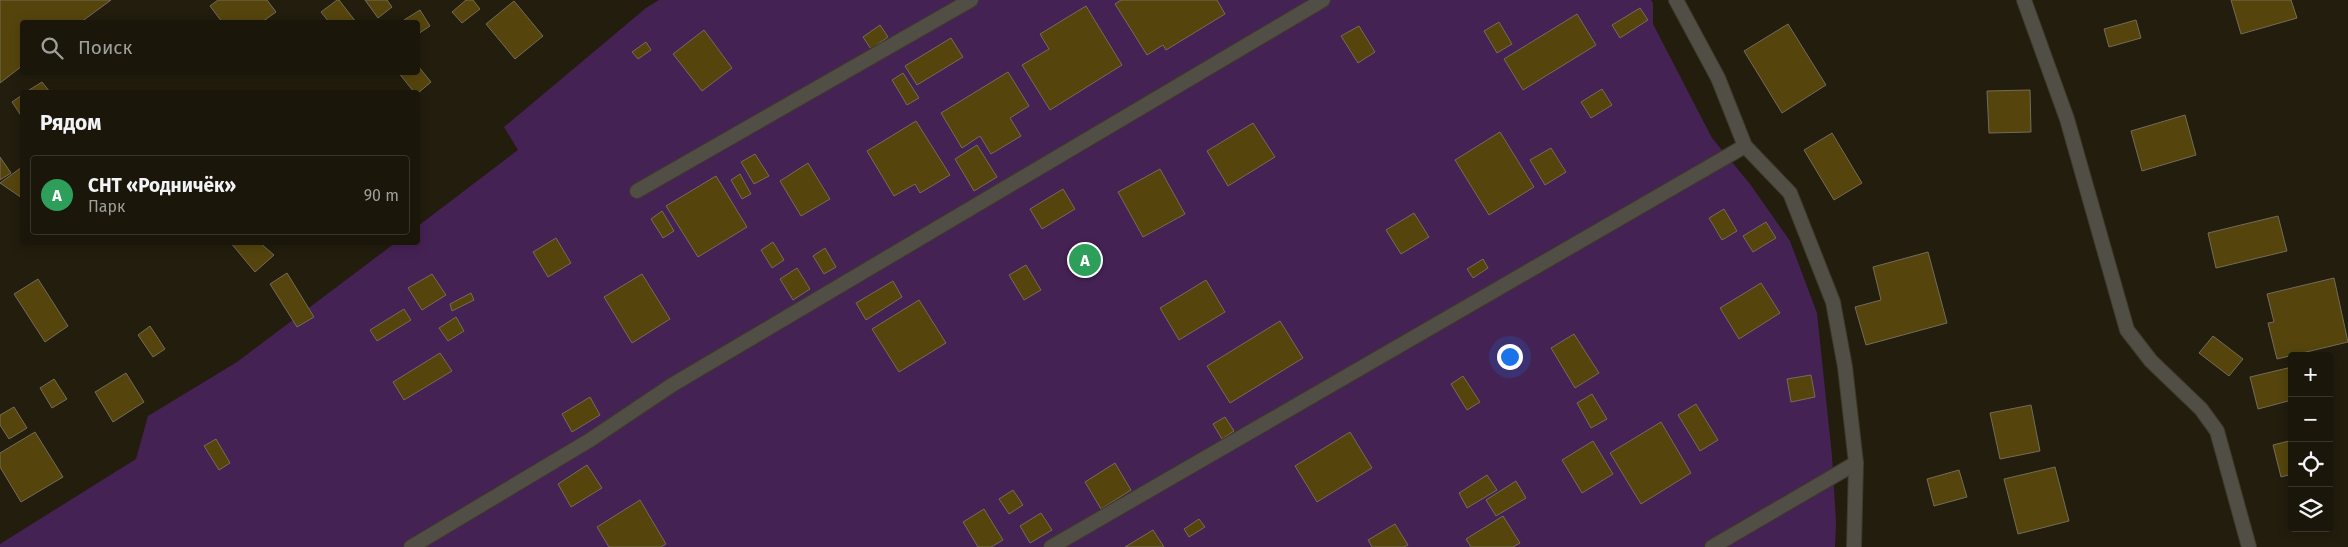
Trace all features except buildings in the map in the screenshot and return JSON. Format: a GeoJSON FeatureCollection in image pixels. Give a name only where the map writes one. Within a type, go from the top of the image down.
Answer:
{"type":"FeatureCollection","features":[{"type":"Feature","properties":{"kind":"street"},"geometry":{"type":"LineString","coordinates":[[637,191],[971,0]]}},
{"type":"Feature","properties":{"kind":"street"},"geometry":{"type":"LineString","coordinates":[[411,547],[590,440],[680,380],[1322,0]]}},
{"type":"Feature","properties":{"kind":"street"},"geometry":{"type":"LineString","coordinates":[[1676,0],[1718,78],[1745,146],[1790,193],[1833,302],[1844,367],[1856,463],[1854,547]]}},
{"type":"Feature","properties":{"kind":"street"},"geometry":{"type":"LineString","coordinates":[[2024,0],[2066,119],[2127,330],[2151,361],[2202,409],[2217,431],[2249,547]]}},
{"type":"Feature","properties":{"kind":"street"},"geometry":{"type":"LineString","coordinates":[[1051,547],[1745,146]]}},
{"type":"Feature","properties":{"kind":"street"},"geometry":{"type":"LineString","coordinates":[[1712,547],[1856,463]]}},
{"type":"Feature","properties":{"kind":"shaded area"},"geometry":{"type":"Polygon","coordinates":[[[659,0],[1651,0],[1653,3],[1653,24],[1712,138],[1750,184],[1790,241],[1817,313],[1832,456],[1836,522],[1835,547],[0,547],[0,544],[136,459],[148,416],[237,362],[392,245],[420,245],[420,224],[518,150],[504,127],[646,8],[659,0]]]}},
{"type":"Feature","properties":{"kind":"place","name":"СНТ «Родничёк»"},"geometry":{"type":"Point","coordinates":[1085,260]}}]}
